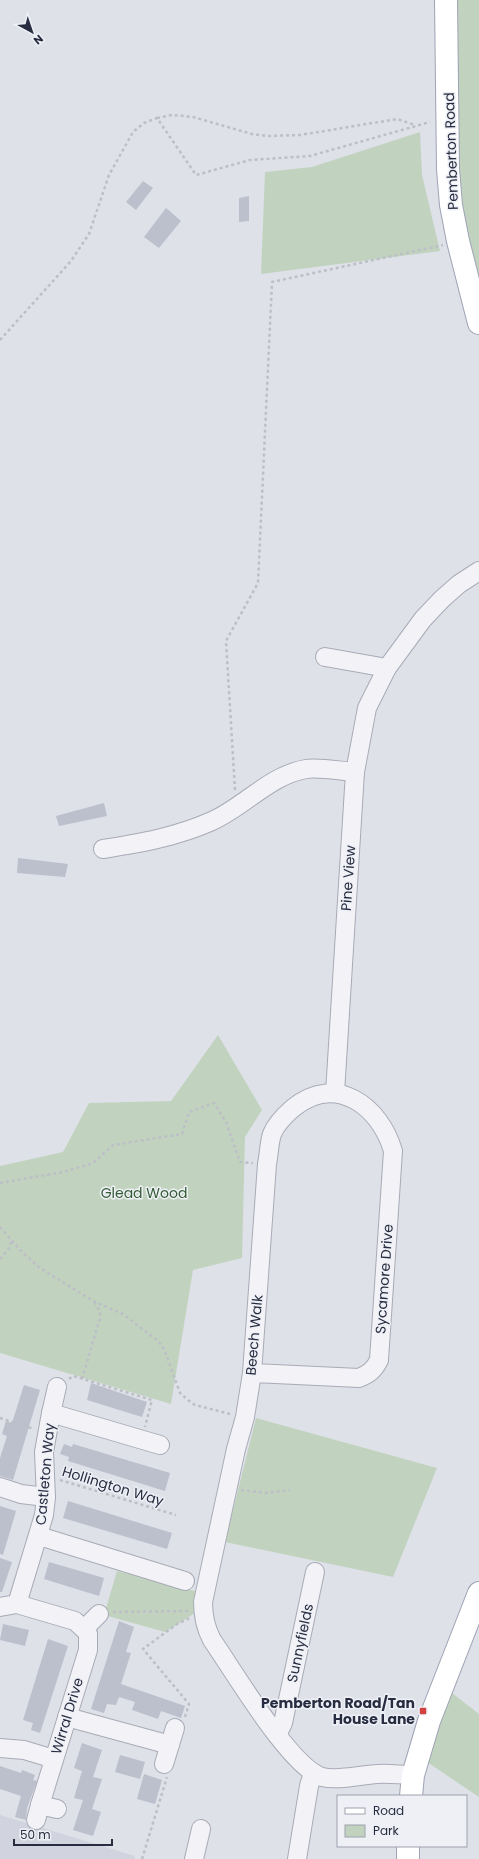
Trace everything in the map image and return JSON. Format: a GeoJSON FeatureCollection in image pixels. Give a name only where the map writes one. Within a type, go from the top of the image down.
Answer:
{"type":"FeatureCollection","features":[{"type":"Feature","properties":{"kind":"main road","name":"Pemberton Road"},"geometry":{"type":"LineString","coordinates":[[446,0],[448,169],[451,205],[458,241],[479,323]]}},
{"type":"Feature","properties":{"kind":"main road"},"geometry":{"type":"LineString","coordinates":[[412,1786],[429,1721],[479,1593]]}},
{"type":"Feature","properties":{"kind":"main road"},"geometry":{"type":"LineString","coordinates":[[408,1847],[408,1859]]}},
{"type":"Feature","properties":{"kind":"street","name":"Pine View"},"geometry":{"type":"LineString","coordinates":[[335,1094],[354,772],[367,708],[387,668],[406,641],[442,599],[459,584],[479,571]]}},
{"type":"Feature","properties":{"kind":"street"},"geometry":{"type":"LineString","coordinates":[[325,657],[387,668]]}},
{"type":"Feature","properties":{"kind":"street"},"geometry":{"type":"LineString","coordinates":[[103,850],[179,834],[214,820],[283,777],[306,769],[354,772]]}},
{"type":"Feature","properties":{"kind":"street","name":"Beech Walk"},"geometry":{"type":"LineString","coordinates":[[313,1773],[300,1763],[277,1735],[212,1640],[207,1631],[203,1611],[203,1602],[234,1456],[244,1417],[252,1373],[268,1164],[272,1134],[288,1113],[299,1104],[323,1094],[335,1094]]}},
{"type":"Feature","properties":{"kind":"street","name":"Sycamore Drive"},"geometry":{"type":"LineString","coordinates":[[252,1373],[359,1378],[367,1375],[374,1369],[378,1360],[393,1151],[389,1138],[376,1116],[357,1100],[335,1094]]}},
{"type":"Feature","properties":{"kind":"street","name":"Castleton Way"},"geometry":{"type":"LineString","coordinates":[[8,1606],[39,1536],[46,1497],[44,1452],[46,1433],[57,1387]]}},
{"type":"Feature","properties":{"kind":"street","name":"Castleton Way"},"geometry":{"type":"LineString","coordinates":[[51,1413],[160,1445]]}},
{"type":"Feature","properties":{"kind":"street"},"geometry":{"type":"LineString","coordinates":[[0,1487],[21,1494],[46,1497]]}},
{"type":"Feature","properties":{"kind":"street"},"geometry":{"type":"LineString","coordinates":[[39,1536],[185,1581]]}},
{"type":"Feature","properties":{"kind":"street","name":"Sunnyfields"},"geometry":{"type":"LineString","coordinates":[[277,1735],[283,1723],[315,1572]]}},
{"type":"Feature","properties":{"kind":"street"},"geometry":{"type":"LineString","coordinates":[[8,1606],[75,1621],[84,1629],[99,1614]]}},
{"type":"Feature","properties":{"kind":"street","name":"Wirral Drive"},"geometry":{"type":"LineString","coordinates":[[45,1811],[54,1759],[88,1650],[88,1634],[84,1629]]}},
{"type":"Feature","properties":{"kind":"street"},"geometry":{"type":"LineString","coordinates":[[67,1717],[170,1745]]}},
{"type":"Feature","properties":{"kind":"street"},"geometry":{"type":"LineString","coordinates":[[164,1764],[175,1728]]}},
{"type":"Feature","properties":{"kind":"street"},"geometry":{"type":"LineString","coordinates":[[0,1748],[24,1750],[54,1759]]}},
{"type":"Feature","properties":{"kind":"street"},"geometry":{"type":"LineString","coordinates":[[297,1859],[309,1786],[313,1773],[329,1778],[379,1774],[412,1786]]}},
{"type":"Feature","properties":{"kind":"street"},"geometry":{"type":"LineString","coordinates":[[194,1859],[200,1829]]}},
{"type":"Feature","properties":{"kind":"path"},"geometry":{"type":"LineString","coordinates":[[0,340],[71,261],[89,234],[109,175],[133,132],[144,123],[157,118],[172,115],[193,117],[252,134],[268,136],[300,135],[397,120],[415,125]]}},
{"type":"Feature","properties":{"kind":"path"},"geometry":{"type":"LineString","coordinates":[[157,118],[196,175],[250,160],[310,156],[415,125],[448,117]]}},
{"type":"Feature","properties":{"kind":"path"},"geometry":{"type":"LineString","coordinates":[[236,806],[226,641],[258,583],[272,282],[458,241]]}},
{"type":"Feature","properties":{"kind":"path"},"geometry":{"type":"LineString","coordinates":[[0,1183],[63,1172],[93,1163],[112,1145],[182,1134],[189,1112],[214,1103],[226,1122],[240,1162],[268,1164]]}},
{"type":"Feature","properties":{"kind":"path"},"geometry":{"type":"LineString","coordinates":[[0,1227],[11,1240],[40,1268],[95,1302],[123,1314],[158,1341],[164,1349],[180,1393],[188,1400],[196,1406],[244,1417]]}},
{"type":"Feature","properties":{"kind":"path"},"geometry":{"type":"LineString","coordinates":[[0,1259],[10,1247],[11,1240]]}},
{"type":"Feature","properties":{"kind":"path"},"geometry":{"type":"LineString","coordinates":[[82,1379],[100,1318],[100,1312],[95,1302]]}},
{"type":"Feature","properties":{"kind":"path"},"geometry":{"type":"LineString","coordinates":[[57,1387],[73,1376],[152,1400],[142,1440]]}},
{"type":"Feature","properties":{"kind":"path"},"geometry":{"type":"LineString","coordinates":[[0,1418],[46,1433]]}},
{"type":"Feature","properties":{"kind":"path","name":"Hollington Way"},"geometry":{"type":"LineString","coordinates":[[45,1475],[176,1515]]}},
{"type":"Feature","properties":{"kind":"path"},"geometry":{"type":"LineString","coordinates":[[235,1489],[265,1493],[290,1490]]}},
{"type":"Feature","properties":{"kind":"path"},"geometry":{"type":"LineString","coordinates":[[99,1614],[119,1611],[203,1611]]}},
{"type":"Feature","properties":{"kind":"shaded area"},"geometry":{"type":"Polygon","coordinates":[[[0,1815],[135,1856],[134,1859],[0,1859],[0,1815]]]}},
{"type":"Feature","properties":{"kind":"green space"},"geometry":{"type":"Polygon","coordinates":[[[452,0],[479,0],[479,303],[455,208],[452,0]]]}},
{"type":"Feature","properties":{"kind":"green space"},"geometry":{"type":"Polygon","coordinates":[[[420,132],[422,175],[440,251],[261,274],[265,172],[312,167],[420,132]]]}},
{"type":"Feature","properties":{"kind":"green space","name":"Glead Wood"},"geometry":{"type":"Polygon","coordinates":[[[218,1035],[262,1110],[245,1137],[242,1258],[193,1270],[171,1404],[0,1353],[0,1166],[63,1152],[89,1103],[171,1101],[218,1035]]]}},
{"type":"Feature","properties":{"kind":"green space"},"geometry":{"type":"Polygon","coordinates":[[[256,1418],[437,1468],[393,1577],[225,1542],[256,1418]]]}},
{"type":"Feature","properties":{"kind":"green space"},"geometry":{"type":"Polygon","coordinates":[[[117,1571],[195,1591],[195,1613],[165,1632],[104,1615],[117,1571]]]}},
{"type":"Feature","properties":{"kind":"green space"},"geometry":{"type":"Polygon","coordinates":[[[447,1689],[479,1714],[479,1797],[424,1760],[447,1689]]]}},
{"type":"Feature","properties":{"kind":"building"},"geometry":{"type":"Polygon","coordinates":[[[143,181],[153,188],[136,210],[126,202],[143,181]]]}},
{"type":"Feature","properties":{"kind":"building"},"geometry":{"type":"Polygon","coordinates":[[[249,196],[249,221],[239,222],[239,198],[249,196]]]}},
{"type":"Feature","properties":{"kind":"building"},"geometry":{"type":"Polygon","coordinates":[[[166,208],[181,221],[159,248],[144,237],[166,208]]]}},
{"type":"Feature","properties":{"kind":"building"},"geometry":{"type":"Polygon","coordinates":[[[104,803],[107,816],[59,826],[56,816],[104,803]]]}},
{"type":"Feature","properties":{"kind":"building"},"geometry":{"type":"Polygon","coordinates":[[[18,858],[68,864],[65,877],[17,873],[18,858]]]}},
{"type":"Feature","properties":{"kind":"building"},"geometry":{"type":"Polygon","coordinates":[[[91,1383],[147,1402],[142,1417],[87,1400],[91,1383]]]}},
{"type":"Feature","properties":{"kind":"building"},"geometry":{"type":"Polygon","coordinates":[[[24,1385],[40,1390],[13,1480],[0,1476],[0,1458],[7,1436],[2,1434],[6,1421],[12,1423],[24,1385]]]}},
{"type":"Feature","properties":{"kind":"building"},"geometry":{"type":"Polygon","coordinates":[[[64,1444],[72,1447],[73,1444],[170,1473],[165,1491],[68,1461],[69,1457],[60,1454],[64,1444]]]}},
{"type":"Feature","properties":{"kind":"building"},"geometry":{"type":"Polygon","coordinates":[[[68,1501],[172,1533],[167,1549],[63,1518],[68,1501]]]}},
{"type":"Feature","properties":{"kind":"building"},"geometry":{"type":"Polygon","coordinates":[[[0,1506],[16,1511],[3,1555],[0,1554],[0,1506]]]}},
{"type":"Feature","properties":{"kind":"building"},"geometry":{"type":"Polygon","coordinates":[[[0,1558],[12,1562],[2,1592],[0,1592],[0,1558]]]}},
{"type":"Feature","properties":{"kind":"building"},"geometry":{"type":"Polygon","coordinates":[[[49,1562],[104,1578],[99,1596],[44,1579],[49,1562]]]}},
{"type":"Feature","properties":{"kind":"building"},"geometry":{"type":"Polygon","coordinates":[[[119,1621],[134,1627],[126,1652],[131,1653],[121,1684],[185,1706],[181,1718],[161,1711],[158,1719],[132,1710],[135,1702],[119,1697],[116,1705],[107,1704],[104,1713],[91,1709],[119,1621]]]}},
{"type":"Feature","properties":{"kind":"building"},"geometry":{"type":"Polygon","coordinates":[[[3,1624],[29,1630],[25,1646],[0,1640],[3,1624]]]}},
{"type":"Feature","properties":{"kind":"building"},"geometry":{"type":"Polygon","coordinates":[[[48,1639],[68,1646],[40,1733],[31,1730],[33,1723],[23,1720],[48,1639]]]}},
{"type":"Feature","properties":{"kind":"building"},"geometry":{"type":"Polygon","coordinates":[[[82,1743],[102,1750],[93,1777],[102,1779],[92,1809],[101,1812],[93,1836],[73,1830],[83,1800],[74,1798],[82,1771],[74,1768],[82,1743]]]}},
{"type":"Feature","properties":{"kind":"building"},"geometry":{"type":"Polygon","coordinates":[[[120,1755],[145,1762],[140,1779],[115,1772],[120,1755]]]}},
{"type":"Feature","properties":{"kind":"building"},"geometry":{"type":"Polygon","coordinates":[[[0,1766],[21,1773],[22,1770],[35,1775],[33,1780],[37,1781],[27,1808],[26,1820],[15,1817],[21,1796],[0,1789],[0,1766]]]}},
{"type":"Feature","properties":{"kind":"building"},"geometry":{"type":"Polygon","coordinates":[[[144,1774],[162,1780],[155,1804],[137,1799],[144,1774]]]}},
{"type":"Feature","properties":{"kind":"place","name":"Pemberton Road/Tan House Lane"},"geometry":{"type":"Point","coordinates":[423,1711]}}]}
